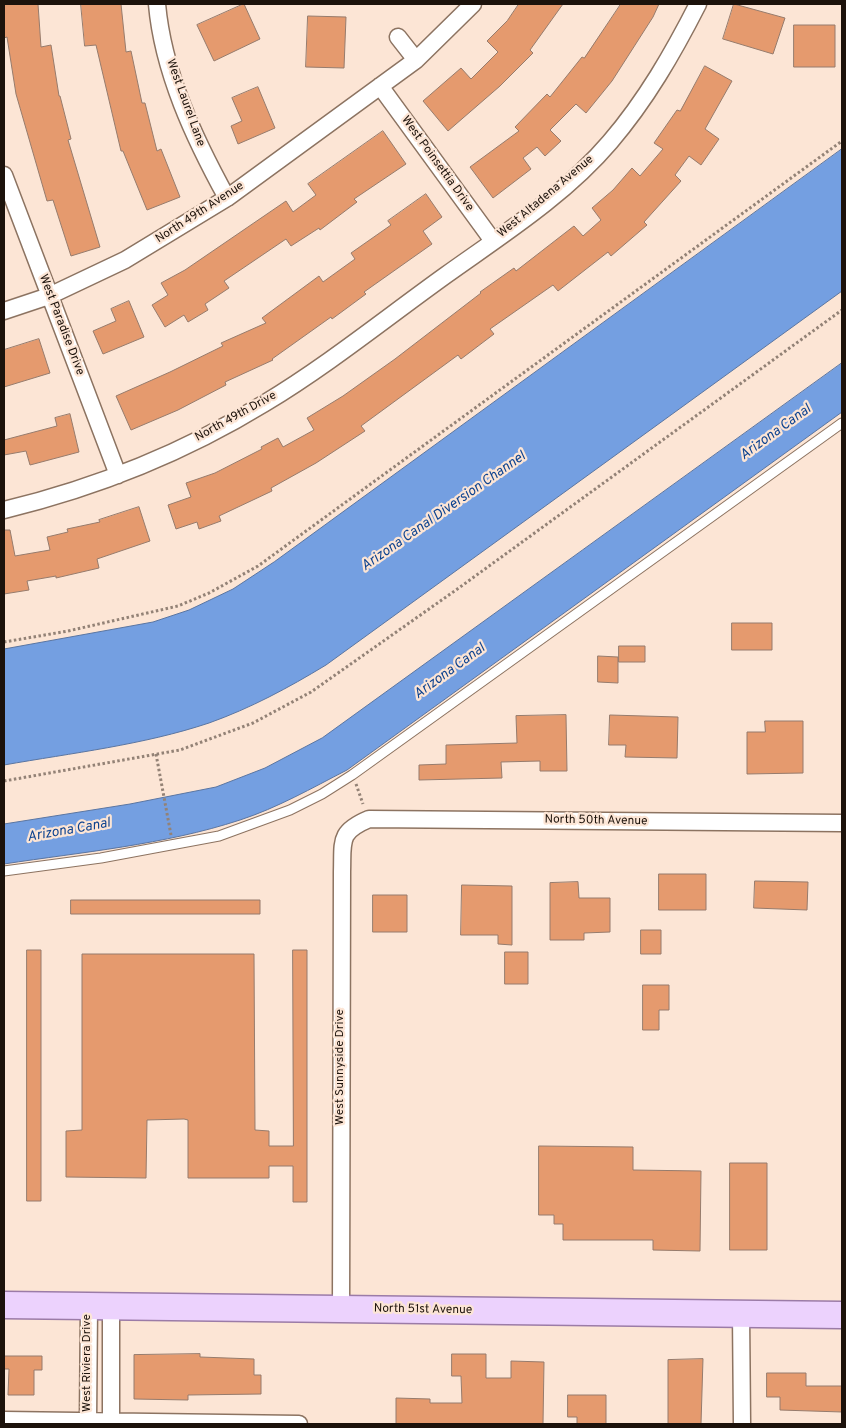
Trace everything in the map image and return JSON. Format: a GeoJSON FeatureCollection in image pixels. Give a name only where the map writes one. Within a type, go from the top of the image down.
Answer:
{"type":"FeatureCollection","features":[{"type":"Feature","properties":{"kind":"main road","name":"North 51st Avenue"},"geometry":{"type":"LineString","coordinates":[[4,1305],[842,1314]]}},
{"type":"Feature","properties":{"kind":"street","name":"West Laurel Lane"},"geometry":{"type":"LineString","coordinates":[[156,4],[173,76],[185,112],[227,198]]}},
{"type":"Feature","properties":{"kind":"street","name":"North 49th Avenue"},"geometry":{"type":"LineString","coordinates":[[4,311],[49,296],[126,260],[227,198],[416,60],[473,4]]}},
{"type":"Feature","properties":{"kind":"street","name":"West Altadena Avenue"},"geometry":{"type":"LineString","coordinates":[[493,241],[520,222],[577,174],[609,143],[640,104],[658,76],[698,4]]}},
{"type":"Feature","properties":{"kind":"street"},"geometry":{"type":"LineString","coordinates":[[398,37],[416,60]]}},
{"type":"Feature","properties":{"kind":"street","name":"West Poinsettia Drive"},"geometry":{"type":"LineString","coordinates":[[380,86],[493,241]]}},
{"type":"Feature","properties":{"kind":"street","name":"West Paradise Drive"},"geometry":{"type":"LineString","coordinates":[[4,176],[118,475]]}},
{"type":"Feature","properties":{"kind":"street","name":"North 49th Drive"},"geometry":{"type":"LineString","coordinates":[[4,510],[44,500],[118,475],[188,443],[265,403],[493,241]]}},
{"type":"Feature","properties":{"kind":"street","name":"North 50th Avenue"},"geometry":{"type":"LineString","coordinates":[[351,826],[369,819],[842,823]]}},
{"type":"Feature","properties":{"kind":"street","name":"West Sunnyside Drive"},"geometry":{"type":"LineString","coordinates":[[341,1309],[342,881],[344,838],[351,826]]}},
{"type":"Feature","properties":{"kind":"street","name":"West Riviera Drive"},"geometry":{"type":"LineString","coordinates":[[88,1421],[100,1306]]}},
{"type":"Feature","properties":{"kind":"street","name":"West Riviera Drive"},"geometry":{"type":"LineString","coordinates":[[100,1306],[111,1421]]}},
{"type":"Feature","properties":{"kind":"street"},"geometry":{"type":"LineString","coordinates":[[741,1313],[742,1424]]}},
{"type":"Feature","properties":{"kind":"street"},"geometry":{"type":"LineString","coordinates":[[14,1422],[111,1421],[299,1424]]}},
{"type":"Feature","properties":{"kind":"lane"},"geometry":{"type":"LineString","coordinates":[[4,871],[172,844],[202,841],[254,825],[322,794],[352,776],[842,423]]}},
{"type":"Feature","properties":{"kind":"path"},"geometry":{"type":"LineString","coordinates":[[4,642],[68,631],[178,606],[234,580],[258,566],[842,141]]}},
{"type":"Feature","properties":{"kind":"path"},"geometry":{"type":"LineString","coordinates":[[4,781],[180,750],[226,735],[311,692],[456,590],[842,310]]}},
{"type":"Feature","properties":{"kind":"path"},"geometry":{"type":"LineString","coordinates":[[156,754],[172,844]]}},
{"type":"Feature","properties":{"kind":"path"},"geometry":{"type":"LineString","coordinates":[[352,776],[369,819]]}},
{"type":"Feature","properties":{"kind":"water","name":"Arizona Canal Diversion Channel"},"geometry":{"type":"Polygon","coordinates":[[[842,149],[842,291],[326,665],[298,682],[240,711],[184,731],[107,748],[4,765],[4,649],[153,622],[189,610],[233,589],[274,562],[842,149]]]}},
{"type":"Feature","properties":{"kind":"water","name":"Arizona Canal"},"geometry":{"type":"Polygon","coordinates":[[[842,363],[842,412],[347,770],[267,810],[211,829],[123,847],[4,864],[4,824],[130,804],[216,787],[265,768],[322,738],[842,363]]]}},
{"type":"Feature","properties":{"kind":"building"},"geometry":{"type":"Polygon","coordinates":[[[4,4],[38,4],[41,47],[51,45],[59,96],[71,139],[68,140],[100,247],[71,256],[53,200],[47,201],[16,94],[7,37],[4,38],[4,4]]]}},
{"type":"Feature","properties":{"kind":"building"},"geometry":{"type":"Polygon","coordinates":[[[81,4],[121,4],[126,52],[131,51],[142,103],[145,103],[157,151],[161,149],[180,197],[147,210],[123,151],[121,151],[96,45],[85,46],[81,4]]]}},
{"type":"Feature","properties":{"kind":"building"},"geometry":{"type":"Polygon","coordinates":[[[244,4],[260,39],[214,61],[197,25],[244,4]]]}},
{"type":"Feature","properties":{"kind":"building"},"geometry":{"type":"Polygon","coordinates":[[[519,4],[563,4],[530,50],[533,53],[500,86],[448,131],[423,101],[461,68],[471,79],[498,52],[487,41],[507,21],[519,4]]]}},
{"type":"Feature","properties":{"kind":"building"},"geometry":{"type":"Polygon","coordinates":[[[621,4],[659,4],[653,17],[612,81],[586,113],[576,104],[550,130],[561,141],[545,156],[537,147],[523,158],[531,169],[493,198],[470,167],[519,131],[515,127],[547,94],[550,97],[582,57],[584,58],[621,4]]]}},
{"type":"Feature","properties":{"kind":"building"},"geometry":{"type":"Polygon","coordinates":[[[734,4],[785,18],[773,54],[723,39],[734,4]]]}},
{"type":"Feature","properties":{"kind":"building"},"geometry":{"type":"Polygon","coordinates":[[[308,16],[346,17],[344,68],[306,67],[308,16]]]}},
{"type":"Feature","properties":{"kind":"building"},"geometry":{"type":"Polygon","coordinates":[[[794,25],[835,25],[835,67],[794,67],[794,25]]]}},
{"type":"Feature","properties":{"kind":"building"},"geometry":{"type":"Polygon","coordinates":[[[705,66],[732,81],[705,129],[719,139],[701,165],[689,156],[675,175],[681,181],[644,222],[647,225],[611,256],[608,252],[558,291],[553,285],[490,329],[494,334],[461,359],[458,355],[361,426],[365,431],[316,463],[271,488],[272,491],[219,516],[221,521],[199,529],[197,522],[176,529],[168,505],[191,497],[186,483],[215,473],[262,449],[261,447],[278,438],[283,447],[314,430],[307,418],[343,396],[395,359],[480,292],[514,268],[516,271],[574,226],[583,236],[601,220],[592,208],[613,190],[632,168],[640,176],[663,149],[654,143],[677,110],[680,111],[705,66]]]}},
{"type":"Feature","properties":{"kind":"building"},"geometry":{"type":"Polygon","coordinates":[[[258,87],[275,128],[238,144],[231,126],[242,121],[232,98],[258,87]]]}},
{"type":"Feature","properties":{"kind":"building"},"geometry":{"type":"Polygon","coordinates":[[[383,131],[406,164],[354,199],[357,202],[320,230],[319,228],[291,246],[286,239],[224,281],[229,288],[205,304],[208,310],[188,322],[184,315],[165,327],[152,305],[168,295],[161,283],[185,270],[286,201],[293,212],[316,195],[308,184],[383,131]]]}},
{"type":"Feature","properties":{"kind":"building"},"geometry":{"type":"Polygon","coordinates":[[[426,194],[442,217],[423,231],[432,244],[364,292],[366,294],[332,319],[331,317],[273,360],[225,382],[226,385],[178,410],[131,430],[116,396],[170,372],[223,346],[221,343],[266,323],[262,318],[319,276],[323,282],[355,259],[351,253],[391,225],[388,221],[426,194]]]}},
{"type":"Feature","properties":{"kind":"building"},"geometry":{"type":"Polygon","coordinates":[[[129,301],[144,337],[103,354],[93,331],[116,321],[111,309],[129,301]]]}},
{"type":"Feature","properties":{"kind":"building"},"geometry":{"type":"Polygon","coordinates":[[[39,339],[50,373],[4,387],[4,350],[39,339]]]}},
{"type":"Feature","properties":{"kind":"building"},"geometry":{"type":"Polygon","coordinates":[[[70,414],[79,452],[30,465],[26,451],[4,455],[4,440],[57,426],[55,418],[70,414]]]}},
{"type":"Feature","properties":{"kind":"building"},"geometry":{"type":"Polygon","coordinates":[[[139,507],[150,541],[97,559],[99,568],[56,578],[56,576],[27,581],[29,590],[4,594],[4,530],[10,530],[15,556],[50,550],[47,537],[68,532],[67,529],[100,522],[99,520],[139,507]]]}},
{"type":"Feature","properties":{"kind":"building"},"geometry":{"type":"Polygon","coordinates":[[[732,623],[772,623],[772,650],[732,650],[732,623]]]}},
{"type":"Feature","properties":{"kind":"building"},"geometry":{"type":"Polygon","coordinates":[[[619,646],[645,646],[645,662],[619,662],[619,646]]]}},
{"type":"Feature","properties":{"kind":"building"},"geometry":{"type":"Polygon","coordinates":[[[598,656],[618,657],[618,683],[598,682],[598,656]]]}},
{"type":"Feature","properties":{"kind":"building"},"geometry":{"type":"Polygon","coordinates":[[[566,715],[567,771],[540,771],[540,761],[501,762],[502,778],[419,780],[419,765],[446,764],[446,745],[517,743],[516,716],[566,715]]]}},
{"type":"Feature","properties":{"kind":"building"},"geometry":{"type":"Polygon","coordinates":[[[610,715],[678,717],[677,758],[625,757],[626,745],[609,745],[610,715]]]}},
{"type":"Feature","properties":{"kind":"building"},"geometry":{"type":"Polygon","coordinates":[[[765,721],[803,721],[803,773],[747,774],[747,732],[765,732],[765,721]]]}},
{"type":"Feature","properties":{"kind":"building"},"geometry":{"type":"Polygon","coordinates":[[[659,874],[706,874],[706,910],[659,910],[659,874]]]}},
{"type":"Feature","properties":{"kind":"building"},"geometry":{"type":"Polygon","coordinates":[[[755,881],[808,882],[807,910],[754,908],[755,881]]]}},
{"type":"Feature","properties":{"kind":"building"},"geometry":{"type":"Polygon","coordinates":[[[578,882],[579,898],[610,898],[610,932],[584,933],[584,940],[550,940],[550,883],[578,882]]]}},
{"type":"Feature","properties":{"kind":"building"},"geometry":{"type":"Polygon","coordinates":[[[462,885],[512,886],[512,945],[498,944],[498,935],[461,935],[462,885]]]}},
{"type":"Feature","properties":{"kind":"building"},"geometry":{"type":"Polygon","coordinates":[[[373,895],[407,895],[407,932],[373,932],[373,895]]]}},
{"type":"Feature","properties":{"kind":"building"},"geometry":{"type":"Polygon","coordinates":[[[71,900],[260,900],[260,914],[71,914],[71,900]]]}},
{"type":"Feature","properties":{"kind":"building"},"geometry":{"type":"Polygon","coordinates":[[[641,930],[661,930],[661,954],[641,954],[641,930]]]}},
{"type":"Feature","properties":{"kind":"building"},"geometry":{"type":"Polygon","coordinates":[[[27,950],[41,950],[41,1201],[27,1201],[27,950]]]}},
{"type":"Feature","properties":{"kind":"building"},"geometry":{"type":"Polygon","coordinates":[[[293,950],[307,950],[307,1202],[293,1202],[293,1166],[269,1166],[269,1178],[188,1178],[188,1120],[184,1119],[147,1120],[146,1178],[66,1177],[66,1131],[82,1130],[82,954],[254,954],[255,1130],[269,1131],[269,1146],[293,1146],[293,950]]]}},
{"type":"Feature","properties":{"kind":"building"},"geometry":{"type":"Polygon","coordinates":[[[505,952],[528,952],[528,984],[505,984],[505,952]]]}},
{"type":"Feature","properties":{"kind":"building"},"geometry":{"type":"Polygon","coordinates":[[[643,985],[669,985],[669,1010],[659,1010],[659,1030],[643,1030],[643,985]]]}},
{"type":"Feature","properties":{"kind":"building"},"geometry":{"type":"Polygon","coordinates":[[[539,1146],[633,1147],[633,1170],[701,1171],[700,1251],[653,1250],[653,1240],[563,1240],[563,1224],[554,1224],[554,1215],[539,1215],[539,1146]]]}},
{"type":"Feature","properties":{"kind":"building"},"geometry":{"type":"Polygon","coordinates":[[[730,1163],[767,1163],[767,1250],[730,1250],[730,1163]]]}},
{"type":"Feature","properties":{"kind":"building"},"geometry":{"type":"Polygon","coordinates":[[[200,1354],[200,1357],[254,1359],[254,1375],[261,1375],[261,1394],[188,1395],[188,1400],[134,1399],[134,1355],[200,1354]]]}},
{"type":"Feature","properties":{"kind":"building"},"geometry":{"type":"Polygon","coordinates":[[[452,1354],[486,1354],[486,1378],[511,1378],[511,1361],[544,1362],[543,1424],[396,1424],[396,1398],[430,1399],[430,1403],[462,1403],[461,1376],[452,1376],[452,1354]]]}},
{"type":"Feature","properties":{"kind":"building"},"geometry":{"type":"Polygon","coordinates":[[[4,1356],[42,1356],[42,1370],[34,1370],[34,1395],[8,1395],[9,1369],[4,1369],[4,1356]]]}},
{"type":"Feature","properties":{"kind":"building"},"geometry":{"type":"Polygon","coordinates":[[[703,1359],[701,1424],[668,1424],[668,1360],[703,1359]]]}},
{"type":"Feature","properties":{"kind":"building"},"geometry":{"type":"Polygon","coordinates":[[[767,1373],[806,1373],[806,1386],[842,1386],[842,1412],[780,1410],[780,1397],[767,1397],[767,1373]]]}},
{"type":"Feature","properties":{"kind":"building"},"geometry":{"type":"Polygon","coordinates":[[[568,1395],[606,1395],[606,1424],[577,1424],[577,1417],[568,1417],[568,1395]]]}}]}
